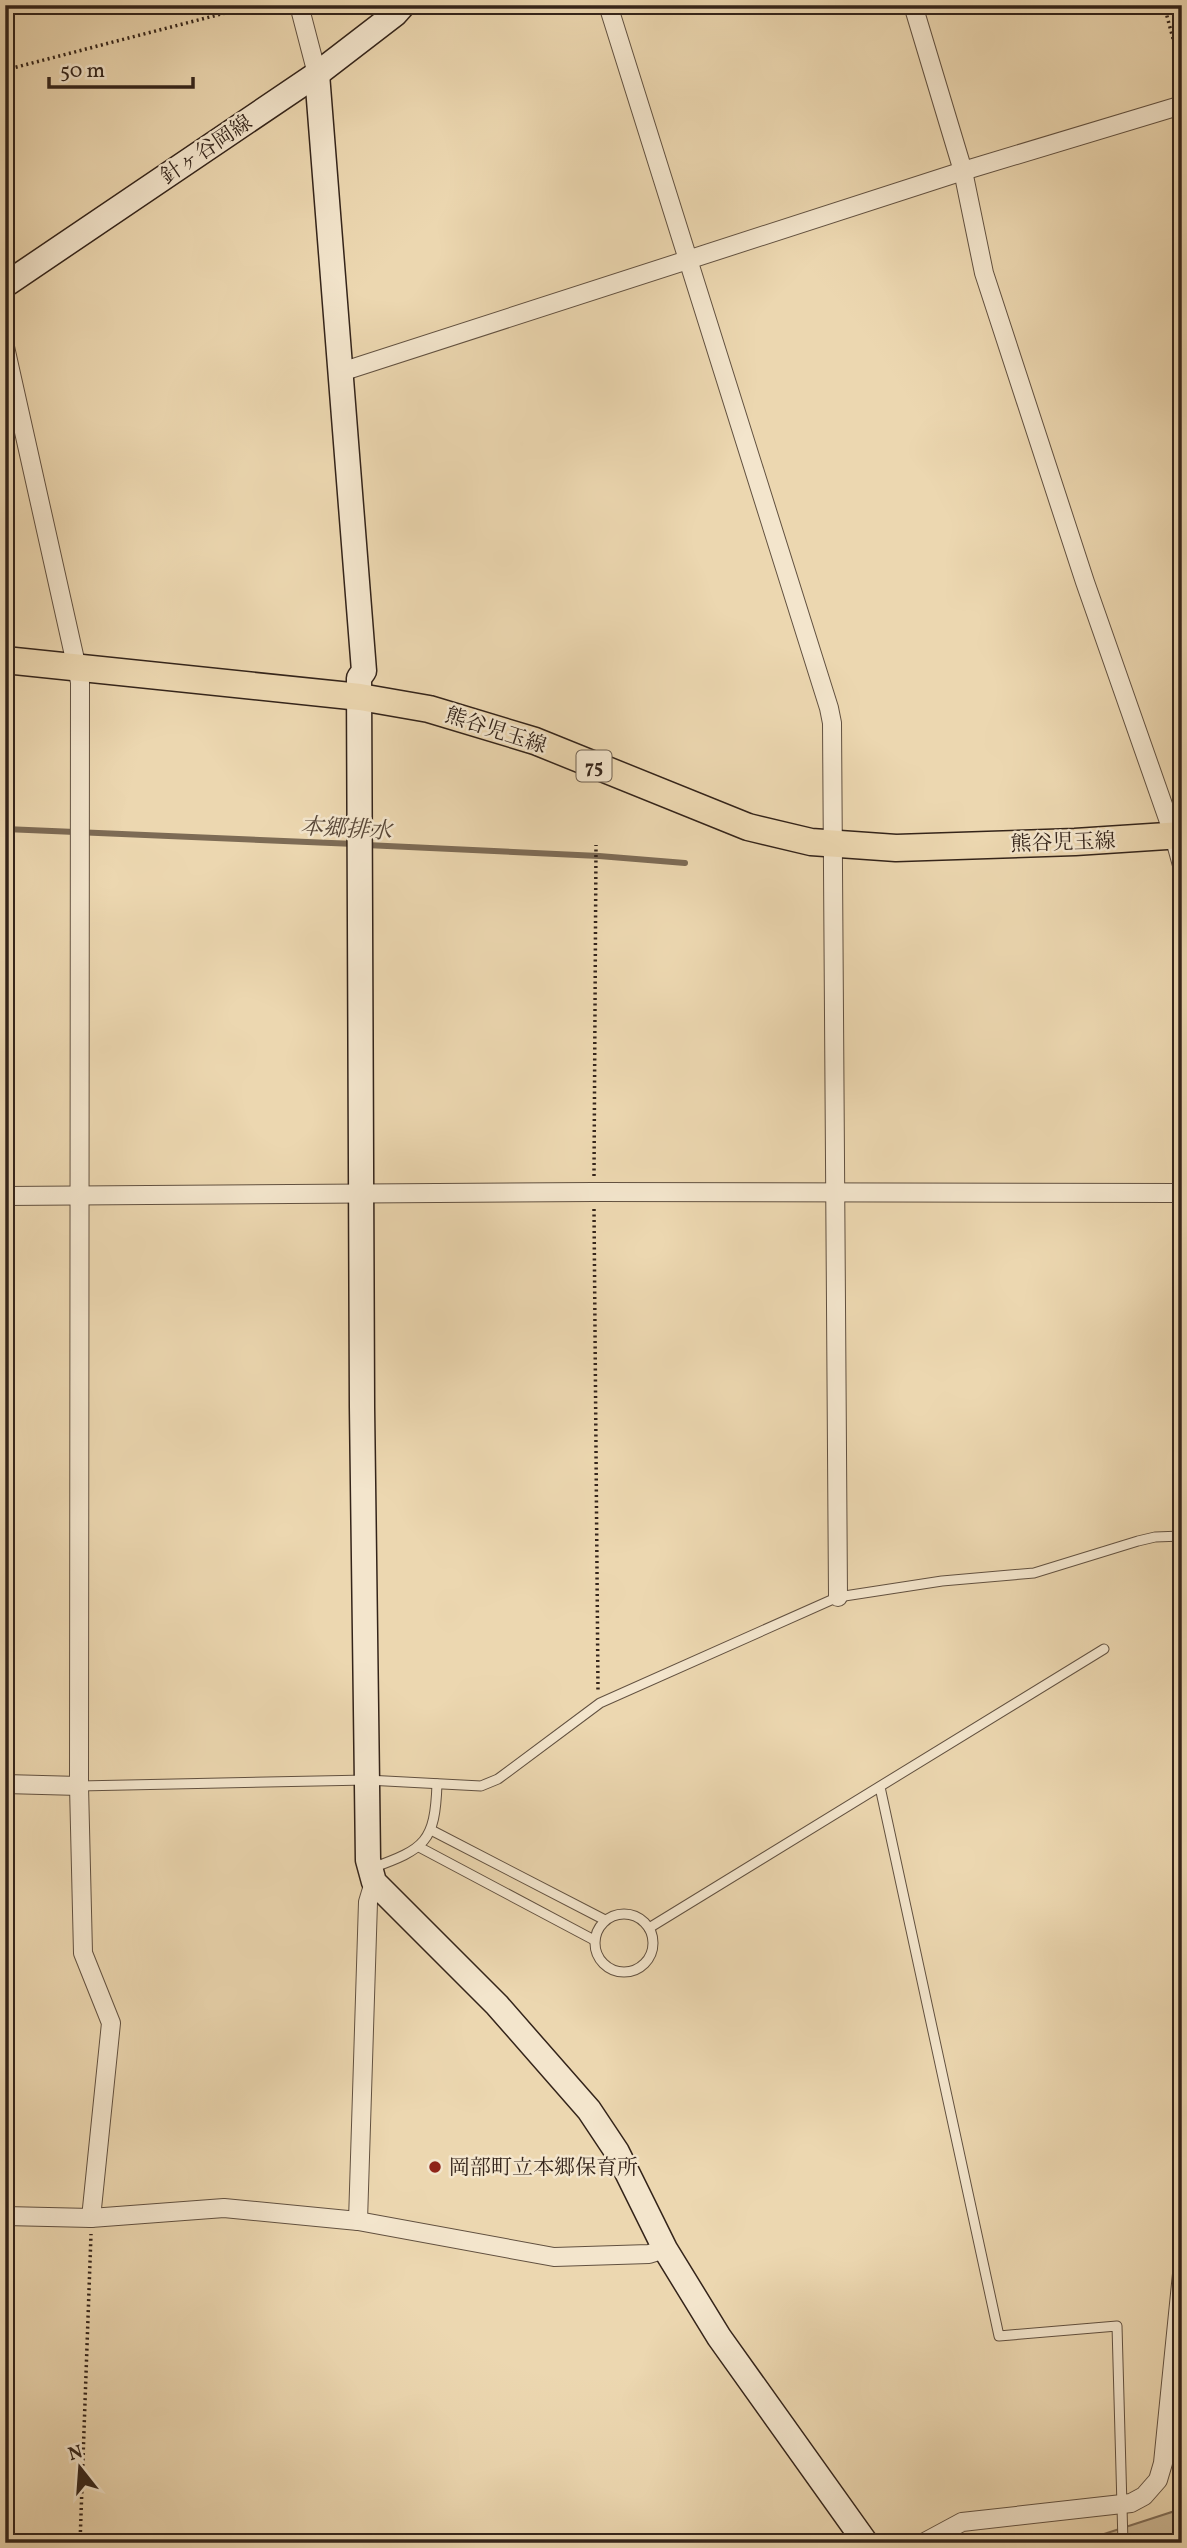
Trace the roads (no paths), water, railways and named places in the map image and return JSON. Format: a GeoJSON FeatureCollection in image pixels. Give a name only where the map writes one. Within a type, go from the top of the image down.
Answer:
{"type":"FeatureCollection","features":[{"type":"Feature","properties":{"kind":"main road","name":"熊谷児玉線"},"geometry":{"type":"LineString","coordinates":[[5,660],[360,696],[475,721],[536,741],[748,827],[787,838],[833,845],[910,848],[1178,835]]}},
{"type":"Feature","properties":{"kind":"street"},"geometry":{"type":"LineString","coordinates":[[299,5],[317,74],[364,671],[359,678],[362,1407],[368,1860],[373,1875],[497,2005],[589,2110],[617,2152],[666,2249],[732,2357],[866,2543]]}},
{"type":"Feature","properties":{"kind":"street"},"geometry":{"type":"LineString","coordinates":[[608,5],[832,723],[838,1597]]}},
{"type":"Feature","properties":{"kind":"street"},"geometry":{"type":"LineString","coordinates":[[913,5],[963,171],[984,273],[1084,582],[1178,835],[1182,865]]}},
{"type":"Feature","properties":{"kind":"street","name":"針ヶ谷岡線"},"geometry":{"type":"LineString","coordinates":[[5,285],[317,74],[402,8]]}},
{"type":"Feature","properties":{"kind":"street"},"geometry":{"type":"LineString","coordinates":[[341,372],[963,171],[1182,104]]}},
{"type":"Feature","properties":{"kind":"street"},"geometry":{"type":"LineString","coordinates":[[5,347],[79,682],[79,1786],[83,1953],[111,2023],[92,2218]]}},
{"type":"Feature","properties":{"kind":"street"},"geometry":{"type":"LineString","coordinates":[[5,1196],[594,1192],[1182,1193]]}},
{"type":"Feature","properties":{"kind":"street"},"geometry":{"type":"LineString","coordinates":[[5,1784],[79,1786]]}},
{"type":"Feature","properties":{"kind":"street"},"geometry":{"type":"LineString","coordinates":[[358,2221],[368,1902],[373,1875]]}},
{"type":"Feature","properties":{"kind":"street"},"geometry":{"type":"LineString","coordinates":[[5,2216],[92,2218],[224,2208],[358,2221],[554,2257],[649,2254],[666,2249]]}},
{"type":"Feature","properties":{"kind":"street"},"geometry":{"type":"LineString","coordinates":[[923,2543],[962,2522],[1122,2504],[1144,2496],[1158,2480],[1163,2463],[1182,2274]]}},
{"type":"Feature","properties":{"kind":"lane"},"geometry":{"type":"LineString","coordinates":[[79,1786],[367,1780],[481,1786],[498,1779],[600,1703],[838,1597],[943,1581],[1034,1573],[1138,1541],[1182,1536]]}},
{"type":"Feature","properties":{"kind":"lane"},"geometry":{"type":"LineString","coordinates":[[649,1928],[1104,1649]]}},
{"type":"Feature","properties":{"kind":"lane"},"geometry":{"type":"LineString","coordinates":[[373,1875],[419,1847],[431,1830],[437,1784]]}},
{"type":"Feature","properties":{"kind":"lane"},"geometry":{"type":"LineString","coordinates":[[880,1787],[999,2336],[1117,2326],[1123,2543]]}},
{"type":"Feature","properties":{"kind":"lane"},"geometry":{"type":"LineString","coordinates":[[431,1830],[605,1920]]}},
{"type":"Feature","properties":{"kind":"lane"},"geometry":{"type":"LineString","coordinates":[[419,1847],[594,1940]]}},
{"type":"Feature","properties":{"kind":"lane"},"geometry":{"type":"LineString","coordinates":[[624,1914],[642,1920],[649,1928],[653,1936],[651,1954],[640,1968],[631,1972],[611,1970],[597,1956],[594,1940],[598,1928],[614,1915],[624,1914]]}},
{"type":"Feature","properties":{"kind":"waterway","name":"本郷排水"},"geometry":{"type":"LineString","coordinates":[[5,829],[355,844]]}},
{"type":"Feature","properties":{"kind":"waterway","name":"本郷排水"},"geometry":{"type":"LineString","coordinates":[[366,845],[599,856],[685,863]]}},
{"type":"Feature","properties":{"kind":"place","name":"岡部町立本郷保育所"},"geometry":{"type":"Point","coordinates":[435,2167]}}]}
